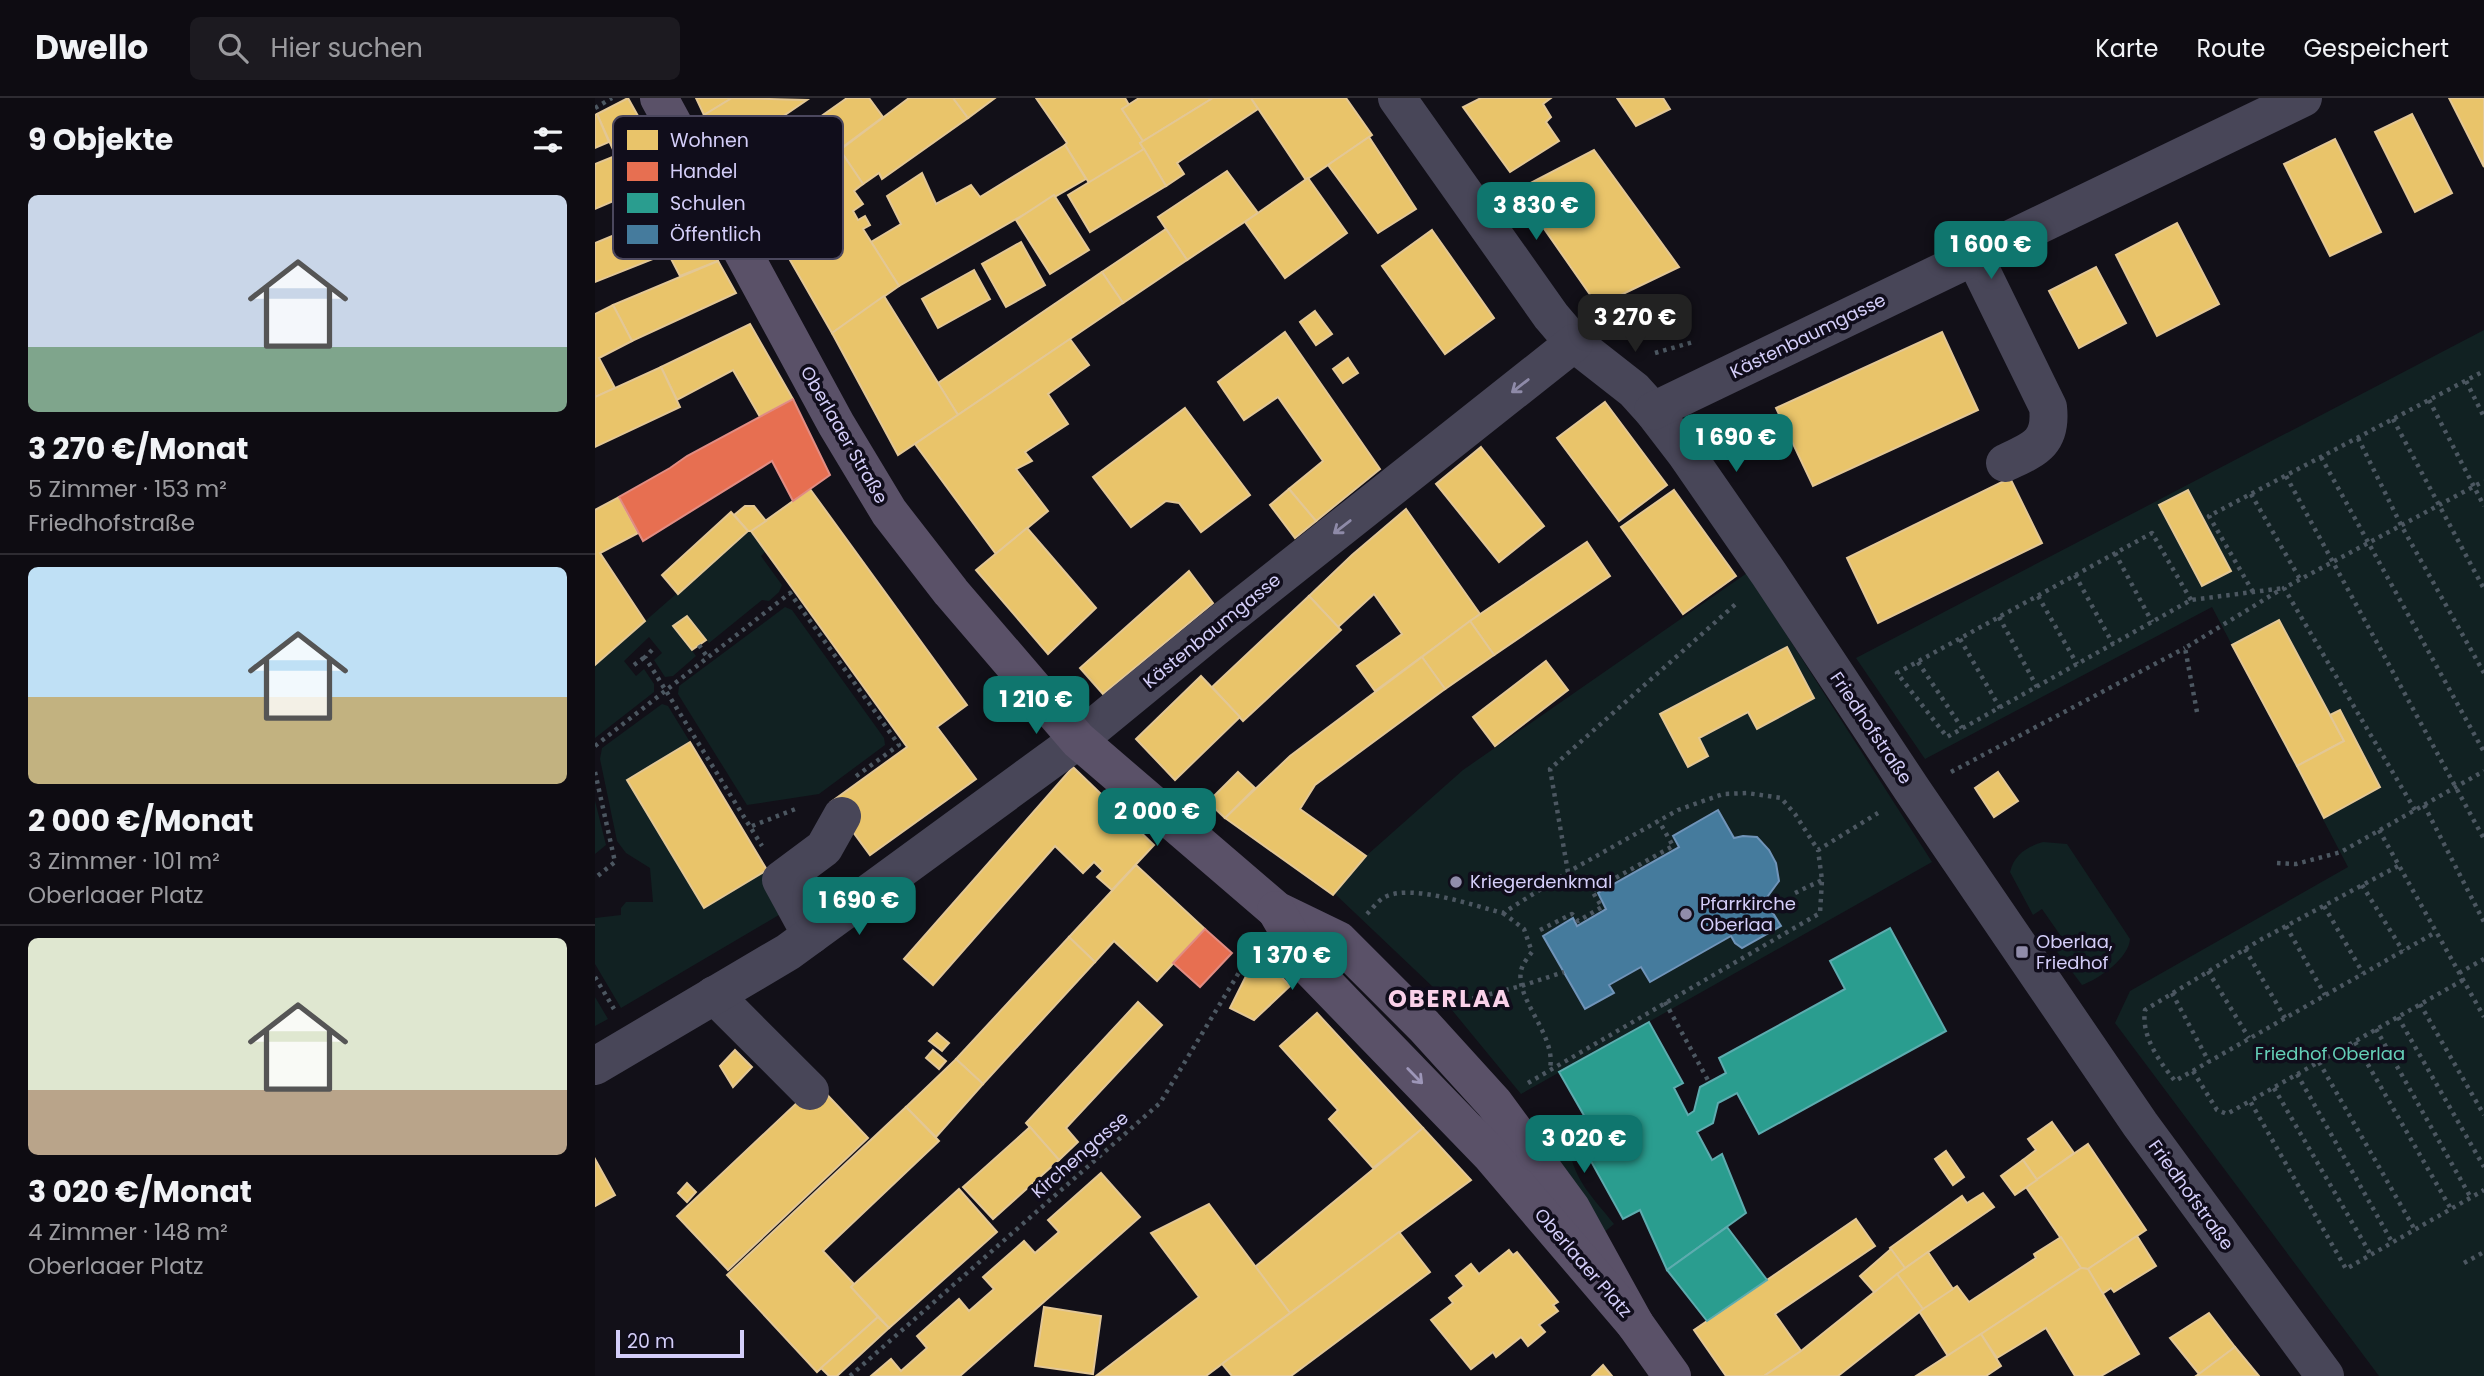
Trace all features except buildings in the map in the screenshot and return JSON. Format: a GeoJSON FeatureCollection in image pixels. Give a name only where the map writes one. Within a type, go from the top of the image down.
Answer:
{"type":"FeatureCollection","features":[{"type":"Feature","properties":{"kind":"main road","name":"Oberlaaer Straße"},"geometry":{"type":"LineString","coordinates":[[659,98],[669,116]]}},
{"type":"Feature","properties":{"kind":"main road","name":"Oberlaaer Straße"},"geometry":{"type":"LineString","coordinates":[[746,259],[803,365],[889,512],[951,592],[1077,740]]}},
{"type":"Feature","properties":{"kind":"main road","name":"Oberlaaer Platz"},"geometry":{"type":"LineString","coordinates":[[1077,740],[1276,911],[1338,940],[1424,1026],[1494,1103],[1571,1208],[1635,1324]]}},
{"type":"Feature","properties":{"kind":"main road","name":"Oberlaaer Platz"},"geometry":{"type":"LineString","coordinates":[[1276,911],[1309,967],[1490,1154],[1635,1324]]}},
{"type":"Feature","properties":{"kind":"main road"},"geometry":{"type":"LineString","coordinates":[[1635,1324],[1672,1376]]}},
{"type":"Feature","properties":{"kind":"street","name":"Friedhofstraße"},"geometry":{"type":"LineString","coordinates":[[1397,98],[1551,316],[1574,343],[1634,390],[1653,411],[1769,574],[1913,792],[2140,1124],[2325,1376]]}},
{"type":"Feature","properties":{"kind":"street","name":"Kästenbaumgasse"},"geometry":{"type":"LineString","coordinates":[[1653,411],[2303,98]]}},
{"type":"Feature","properties":{"kind":"street"},"geometry":{"type":"LineString","coordinates":[[1974,256],[2048,407],[2050,425],[2043,440],[2028,452],[2005,463]]}},
{"type":"Feature","properties":{"kind":"street","name":"Kästenbaumgasse"},"geometry":{"type":"LineString","coordinates":[[595,1066],[788,952],[1077,740],[1574,343]]}},
{"type":"Feature","properties":{"kind":"street"},"geometry":{"type":"LineString","coordinates":[[811,935],[781,880],[843,821]]}},
{"type":"Feature","properties":{"kind":"street"},"geometry":{"type":"LineString","coordinates":[[714,995],[810,1091]]}},
{"type":"Feature","properties":{"kind":"path"},"geometry":{"type":"LineString","coordinates":[[595,108],[612,98]]}},
{"type":"Feature","properties":{"kind":"path"},"geometry":{"type":"LineString","coordinates":[[2253,592],[2209,516],[2484,371]]}},
{"type":"Feature","properties":{"kind":"path"},"geometry":{"type":"LineString","coordinates":[[2466,381],[2484,417]]}},
{"type":"Feature","properties":{"kind":"path"},"geometry":{"type":"LineString","coordinates":[[2429,400],[2484,506]]}},
{"type":"Feature","properties":{"kind":"path"},"geometry":{"type":"LineString","coordinates":[[2393,419],[2484,589]]}},
{"type":"Feature","properties":{"kind":"path"},"geometry":{"type":"LineString","coordinates":[[2358,438],[2401,525],[2484,673]]}},
{"type":"Feature","properties":{"kind":"path"},"geometry":{"type":"LineString","coordinates":[[2321,457],[2484,751]]}},
{"type":"Feature","properties":{"kind":"path"},"geometry":{"type":"LineString","coordinates":[[2286,476],[2484,839]]}},
{"type":"Feature","properties":{"kind":"path"},"geometry":{"type":"LineString","coordinates":[[1944,775],[2185,648],[2300,579],[2484,481]]}},
{"type":"Feature","properties":{"kind":"path"},"geometry":{"type":"LineString","coordinates":[[2251,494],[2300,579]]}},
{"type":"Feature","properties":{"kind":"path"},"geometry":{"type":"LineString","coordinates":[[2192,600],[2152,533],[1897,673],[1947,737],[2192,600],[2284,588]]}},
{"type":"Feature","properties":{"kind":"path"},"geometry":{"type":"LineString","coordinates":[[2115,553],[2152,622]]}},
{"type":"Feature","properties":{"kind":"path"},"geometry":{"type":"LineString","coordinates":[[1568,872],[1550,769],[1769,574]]}},
{"type":"Feature","properties":{"kind":"path"},"geometry":{"type":"LineString","coordinates":[[2075,575],[2113,644]]}},
{"type":"Feature","properties":{"kind":"path"},"geometry":{"type":"LineString","coordinates":[[2284,588],[2415,810]]}},
{"type":"Feature","properties":{"kind":"path"},"geometry":{"type":"LineString","coordinates":[[595,746],[792,592],[873,704],[899,745],[885,759],[843,821]]}},
{"type":"Feature","properties":{"kind":"path"},"geometry":{"type":"LineString","coordinates":[[2038,596],[2077,664]]}},
{"type":"Feature","properties":{"kind":"path"},"geometry":{"type":"LineString","coordinates":[[1999,617],[2037,687]]}},
{"type":"Feature","properties":{"kind":"path"},"geometry":{"type":"LineString","coordinates":[[1960,639],[2000,708]]}},
{"type":"Feature","properties":{"kind":"path"},"geometry":{"type":"LineString","coordinates":[[699,645],[708,658]]}},
{"type":"Feature","properties":{"kind":"path"},"geometry":{"type":"LineString","coordinates":[[2185,648],[2197,712]]}},
{"type":"Feature","properties":{"kind":"path"},"geometry":{"type":"LineString","coordinates":[[634,665],[652,650]]}},
{"type":"Feature","properties":{"kind":"path"},"geometry":{"type":"LineString","coordinates":[[645,657],[752,826],[781,880]]}},
{"type":"Feature","properties":{"kind":"path"},"geometry":{"type":"LineString","coordinates":[[1918,662],[1962,729]]}},
{"type":"Feature","properties":{"kind":"path"},"geometry":{"type":"LineString","coordinates":[[2277,863],[2296,864],[2341,852],[2484,771]]}},
{"type":"Feature","properties":{"kind":"path"},"geometry":{"type":"LineString","coordinates":[[595,772],[615,862],[595,878]]}},
{"type":"Feature","properties":{"kind":"path"},"geometry":{"type":"LineString","coordinates":[[1494,1103],[1821,913],[1822,880],[1818,850],[1795,814],[1781,798],[1747,793],[1723,794],[1678,810],[1568,872],[1503,913]]}},
{"type":"Feature","properties":{"kind":"path"},"geometry":{"type":"LineString","coordinates":[[2424,805],[2484,922]]}},
{"type":"Feature","properties":{"kind":"path"},"geometry":{"type":"LineString","coordinates":[[752,826],[801,806]]}},
{"type":"Feature","properties":{"kind":"path"},"geometry":{"type":"LineString","coordinates":[[1818,850],[1886,808]]}},
{"type":"Feature","properties":{"kind":"path"},"geometry":{"type":"LineString","coordinates":[[1540,930],[1572,914],[1578,921],[1602,907],[1592,891],[1673,846],[1659,821]]}},
{"type":"Feature","properties":{"kind":"path"},"geometry":{"type":"LineString","coordinates":[[2379,830],[2484,1017]]}},
{"type":"Feature","properties":{"kind":"path"},"geometry":{"type":"LineString","coordinates":[[2398,866],[2245,949],[2144,1010],[2143,1023],[2159,1060],[2175,1081],[2436,932]]}},
{"type":"Feature","properties":{"kind":"path"},"geometry":{"type":"LineString","coordinates":[[1795,893],[1822,880]]}},
{"type":"Feature","properties":{"kind":"path"},"geometry":{"type":"LineString","coordinates":[[2362,885],[2403,951]]}},
{"type":"Feature","properties":{"kind":"path"},"geometry":{"type":"LineString","coordinates":[[1338,940],[1384,898],[1401,892],[1441,897],[1503,913],[1524,929],[1532,952],[1521,967],[1521,986],[1546,1035],[1552,1058],[1550,1069]]}},
{"type":"Feature","properties":{"kind":"path"},"geometry":{"type":"LineString","coordinates":[[2324,906],[2363,974]]}},
{"type":"Feature","properties":{"kind":"path","name":"Kirchengasse"},"geometry":{"type":"LineString","coordinates":[[850,1376],[1160,1103],[1276,911]]}},
{"type":"Feature","properties":{"kind":"path"},"geometry":{"type":"LineString","coordinates":[[2286,926],[2325,995]]}},
{"type":"Feature","properties":{"kind":"path"},"geometry":{"type":"LineString","coordinates":[[2245,949],[2285,1018]]}},
{"type":"Feature","properties":{"kind":"path"},"geometry":{"type":"LineString","coordinates":[[2459,973],[2484,959]]}},
{"type":"Feature","properties":{"kind":"path"},"geometry":{"type":"LineString","coordinates":[[2208,971],[2249,1038]]}},
{"type":"Feature","properties":{"kind":"path"},"geometry":{"type":"LineString","coordinates":[[1447,1005],[1564,972]]}},
{"type":"Feature","properties":{"kind":"path"},"geometry":{"type":"LineString","coordinates":[[2193,1070],[2217,1110],[2227,1114],[2463,980]]}},
{"type":"Feature","properties":{"kind":"path"},"geometry":{"type":"LineString","coordinates":[[2172,993],[2209,1062]]}},
{"type":"Feature","properties":{"kind":"path"},"geometry":{"type":"LineString","coordinates":[[1665,1002],[1709,1082]]}},
{"type":"Feature","properties":{"kind":"path"},"geometry":{"type":"LineString","coordinates":[[2420,1004],[2484,1115]]}},
{"type":"Feature","properties":{"kind":"path"},"geometry":{"type":"LineString","coordinates":[[2398,1017],[2484,1167]]}},
{"type":"Feature","properties":{"kind":"path"},"geometry":{"type":"LineString","coordinates":[[2376,1029],[2471,1198]]}},
{"type":"Feature","properties":{"kind":"path"},"geometry":{"type":"LineString","coordinates":[[2355,1041],[2451,1209]]}},
{"type":"Feature","properties":{"kind":"path"},"geometry":{"type":"LineString","coordinates":[[2319,1062],[2415,1230]]}},
{"type":"Feature","properties":{"kind":"path"},"geometry":{"type":"LineString","coordinates":[[2297,1074],[2392,1242]]}},
{"type":"Feature","properties":{"kind":"path"},"geometry":{"type":"LineString","coordinates":[[2274,1088],[2371,1255]]}},
{"type":"Feature","properties":{"kind":"path"},"geometry":{"type":"LineString","coordinates":[[2250,1101],[2346,1269],[2484,1190]]}},
{"type":"Feature","properties":{"kind":"path"},"geometry":{"type":"LineString","coordinates":[[2464,1263],[2484,1252]]}},
{"type":"Feature","properties":{"kind":"green space","name":"Friedhof Oberlaa"},"geometry":{"type":"Polygon","coordinates":[[[2484,330],[2484,1376],[2379,1376],[2115,1023],[2130,991],[2348,867],[2212,607],[1925,759],[1856,658],[2484,330]]]}},
{"type":"Feature","properties":{"kind":"green space"},"geometry":{"type":"Polygon","coordinates":[[[751,531],[766,551],[761,556],[782,585],[779,592],[769,601],[762,600],[709,643],[687,616],[674,626],[696,656],[673,676],[665,677],[654,660],[662,653],[649,637],[624,661],[636,676],[644,669],[654,684],[654,692],[595,738],[595,665],[751,531]]]}},
{"type":"Feature","properties":{"kind":"green space"},"geometry":{"type":"Polygon","coordinates":[[[1747,573],[1932,862],[1521,1094],[1433,987],[1334,893],[1366,856],[1463,770],[1747,573]]]}},
{"type":"Feature","properties":{"kind":"green space"},"geometry":{"type":"Polygon","coordinates":[[[785,607],[792,610],[884,738],[885,745],[819,794],[747,805],[678,694],[679,686],[785,607]]]}},
{"type":"Feature","properties":{"kind":"green space"},"geometry":{"type":"Polygon","coordinates":[[[662,704],[668,706],[690,742],[627,780],[704,908],[767,870],[784,912],[621,1008],[595,964],[595,918],[621,915],[621,908],[626,902],[653,902],[650,868],[626,853],[617,841],[600,759],[602,748],[662,704]]]}},
{"type":"Feature","properties":{"kind":"green space"},"geometry":{"type":"Polygon","coordinates":[[[595,801],[606,845],[595,854],[595,801]]]}},
{"type":"Feature","properties":{"kind":"green space"},"geometry":{"type":"Polygon","coordinates":[[[2043,842],[2067,844],[2130,939],[2119,960],[2097,978],[2082,985],[2055,949],[2065,942],[2042,909],[2033,915],[2010,872],[2014,861],[2022,852],[2043,842]]]}},
{"type":"Feature","properties":{"kind":"green space"},"geometry":{"type":"Polygon","coordinates":[[[595,997],[608,1019],[595,1026],[595,997]]]}},
{"type":"Feature","properties":{"kind":"green space"},"geometry":{"type":"Polygon","coordinates":[[[1563,1134],[1568,1138],[1573,1164],[1583,1185],[1614,1224],[1603,1233],[1543,1142],[1563,1134]]]}},
{"type":"Feature","properties":{"kind":"place","name":"Kriegerdenkmal"},"geometry":{"type":"Point","coordinates":[1456,882]}},
{"type":"Feature","properties":{"kind":"place","name":"Pfarrkirche Oberlaa"},"geometry":{"type":"Point","coordinates":[1686,914]}},
{"type":"Feature","properties":{"kind":"place","name":"Oberlaa, Friedhof"},"geometry":{"type":"Point","coordinates":[2022,952]}},
{"type":"Feature","properties":{"kind":"district","name":"OBERLAA"},"geometry":{"type":"Point","coordinates":[1450,999]}}]}
